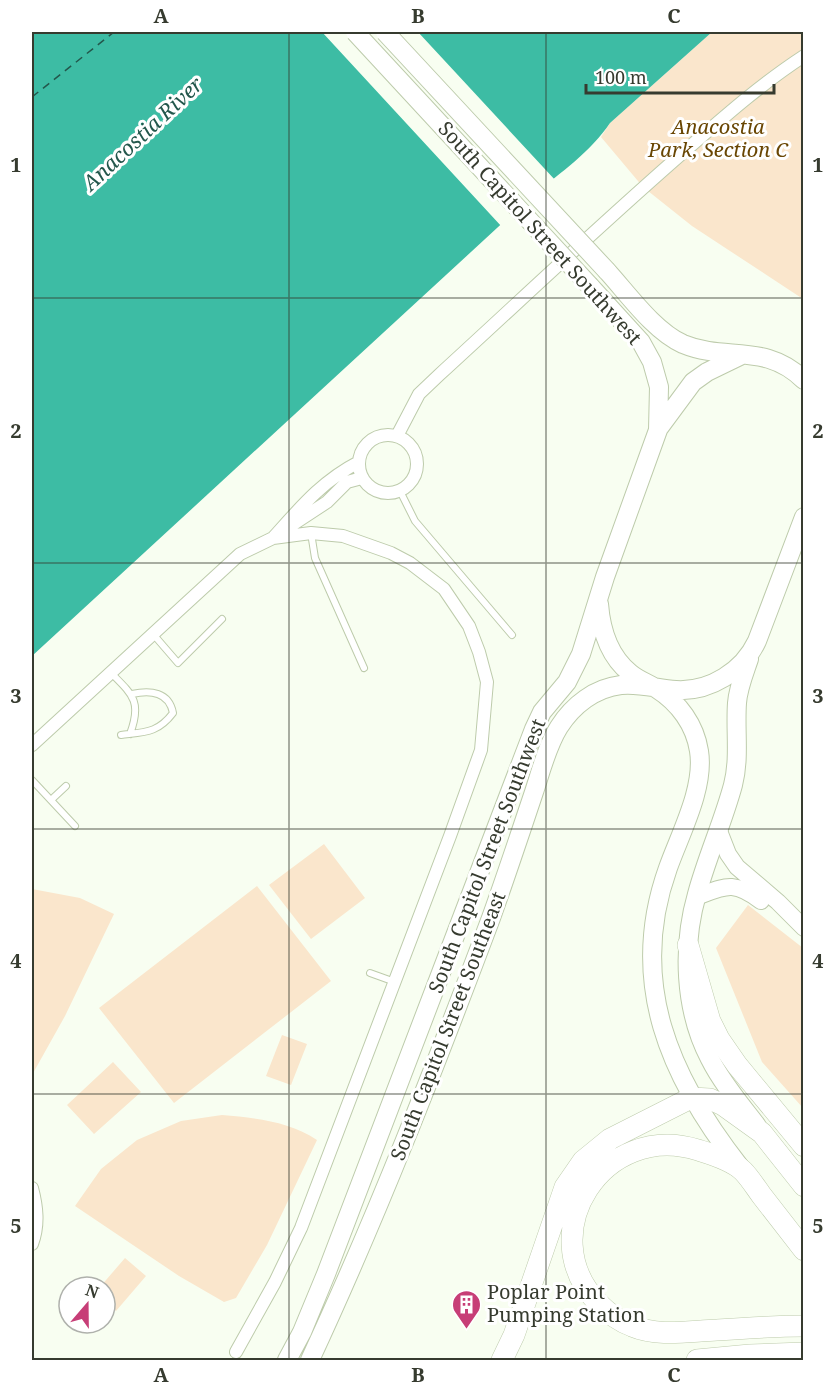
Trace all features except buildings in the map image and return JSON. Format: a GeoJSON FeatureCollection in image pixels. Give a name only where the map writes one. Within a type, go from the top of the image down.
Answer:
{"type":"FeatureCollection","features":[{"type":"Feature","properties":{"kind":"highway"},"geometry":{"type":"LineString","coordinates":[[688,945],[708,1015],[719,1039],[737,1065],[804,1146]]}},
{"type":"Feature","properties":{"kind":"highway"},"geometry":{"type":"LineString","coordinates":[[502,1360],[516,1330],[565,1187],[591,1153],[610,1139],[691,1098],[716,1101],[762,1132],[804,1186]]}},
{"type":"Feature","properties":{"kind":"highway"},"geometry":{"type":"LineString","coordinates":[[804,1250],[742,1169],[692,1148],[672,1145],[643,1148],[623,1155],[613,1162],[591,1184],[577,1212],[573,1243],[576,1266],[594,1298],[609,1313],[633,1327],[651,1332],[673,1332],[804,1326]]}},
{"type":"Feature","properties":{"kind":"highway"},"geometry":{"type":"LineString","coordinates":[[697,1360],[804,1353]]}},
{"type":"Feature","properties":{"kind":"main road","name":"South Capitol Street Southwest"},"geometry":{"type":"LineString","coordinates":[[287,1360],[305,1324],[330,1263],[534,729],[542,712],[572,672],[580,654],[658,430],[659,387],[652,362],[641,342],[355,32]]}},
{"type":"Feature","properties":{"kind":"main road"},"geometry":{"type":"LineString","coordinates":[[385,32],[658,327],[671,338],[700,349],[761,356],[782,363],[804,380]]}},
{"type":"Feature","properties":{"kind":"main road"},"geometry":{"type":"LineString","coordinates":[[658,430],[693,382],[707,372],[743,354]]}},
{"type":"Feature","properties":{"kind":"main road","name":"South Capitol Street Southeast"},"geometry":{"type":"LineString","coordinates":[[310,1360],[348,1277],[419,1108],[500,893],[554,735],[570,712],[600,690],[623,685],[678,690],[705,687],[729,674],[749,657],[761,633],[804,517]]}},
{"type":"Feature","properties":{"kind":"main road"},"geometry":{"type":"LineString","coordinates":[[599,596],[605,635],[613,653],[630,673],[673,700],[689,722],[697,741],[700,759],[697,788],[662,887],[655,918],[653,980],[657,1011],[674,1062],[691,1098],[742,1169]]}},
{"type":"Feature","properties":{"kind":"main road"},"geometry":{"type":"LineString","coordinates":[[749,657],[737,700],[736,773],[696,897],[688,945],[690,993],[705,1049],[717,1072],[762,1132]]}},
{"type":"Feature","properties":{"kind":"street"},"geometry":{"type":"LineString","coordinates":[[397,436],[419,394],[439,375],[643,187],[753,92],[804,56]]}},
{"type":"Feature","properties":{"kind":"street"},"geometry":{"type":"LineString","coordinates":[[397,436],[405,439],[411,446],[418,462],[414,479],[400,491],[392,493],[375,490],[362,478],[359,462],[362,452],[376,437],[397,436]]}},
{"type":"Feature","properties":{"kind":"street"},"geometry":{"type":"LineString","coordinates":[[273,538],[316,490],[338,472],[359,462]]}},
{"type":"Feature","properties":{"kind":"street"},"geometry":{"type":"LineString","coordinates":[[32,745],[240,554],[273,538],[327,502],[347,482],[362,478]]}},
{"type":"Feature","properties":{"kind":"street"},"geometry":{"type":"LineString","coordinates":[[236,1352],[297,1237],[395,982],[481,750],[487,682],[469,626],[444,589],[410,563],[391,553],[343,536],[311,534],[273,538]]}},
{"type":"Feature","properties":{"kind":"street"},"geometry":{"type":"LineString","coordinates":[[719,831],[728,854],[737,867],[803,927]]}},
{"type":"Feature","properties":{"kind":"street"},"geometry":{"type":"LineString","coordinates":[[696,897],[728,886],[740,888],[772,910],[803,927]]}},
{"type":"Feature","properties":{"kind":"street"},"geometry":{"type":"LineString","coordinates":[[32,1188],[37,1216],[32,1244]]}},
{"type":"Feature","properties":{"kind":"lane"},"geometry":{"type":"LineString","coordinates":[[400,491],[415,521],[512,635]]}},
{"type":"Feature","properties":{"kind":"lane"},"geometry":{"type":"LineString","coordinates":[[311,534],[315,558],[364,668]]}},
{"type":"Feature","properties":{"kind":"lane"},"geometry":{"type":"LineString","coordinates":[[153,634],[178,663],[222,619]]}},
{"type":"Feature","properties":{"kind":"lane"},"geometry":{"type":"LineString","coordinates":[[111,672],[135,700],[136,718],[130,734]]}},
{"type":"Feature","properties":{"kind":"lane"},"geometry":{"type":"LineString","coordinates":[[121,735],[155,730],[165,724],[173,713],[172,705],[157,693],[132,694]]}},
{"type":"Feature","properties":{"kind":"lane"},"geometry":{"type":"LineString","coordinates":[[32,780],[75,826]]}},
{"type":"Feature","properties":{"kind":"lane"},"geometry":{"type":"LineString","coordinates":[[51,800],[66,786]]}},
{"type":"Feature","properties":{"kind":"lane"},"geometry":{"type":"LineString","coordinates":[[370,973],[395,982]]}},
{"type":"Feature","properties":{"kind":"green space","name":"Anacostia Park, Section C"},"geometry":{"type":"Polygon","coordinates":[[[712,32],[803,32],[803,299],[692,226],[643,187],[601,137],[610,123],[712,32]]]}},
{"type":"Feature","properties":{"kind":"green space"},"geometry":{"type":"Polygon","coordinates":[[[324,844],[365,898],[311,939],[269,885],[324,844]]]}},
{"type":"Feature","properties":{"kind":"green space"},"geometry":{"type":"Polygon","coordinates":[[[257,886],[331,981],[174,1103],[99,1008],[257,886]]]}},
{"type":"Feature","properties":{"kind":"green space"},"geometry":{"type":"Polygon","coordinates":[[[32,889],[80,898],[114,914],[65,1016],[32,1075],[32,889]]]}},
{"type":"Feature","properties":{"kind":"green space"},"geometry":{"type":"Polygon","coordinates":[[[748,905],[803,948],[803,1108],[762,1062],[716,948],[748,905]]]}},
{"type":"Feature","properties":{"kind":"green space"},"geometry":{"type":"Polygon","coordinates":[[[282,1035],[307,1044],[291,1085],[266,1076],[282,1035]]]}},
{"type":"Feature","properties":{"kind":"green space"},"geometry":{"type":"Polygon","coordinates":[[[113,1062],[141,1092],[94,1134],[67,1105],[113,1062]]]}},
{"type":"Feature","properties":{"kind":"green space"},"geometry":{"type":"Polygon","coordinates":[[[222,1115],[259,1119],[295,1128],[317,1140],[267,1245],[236,1298],[224,1302],[179,1276],[75,1206],[101,1169],[137,1140],[181,1121],[222,1115]]]}},
{"type":"Feature","properties":{"kind":"green space"},"geometry":{"type":"Polygon","coordinates":[[[125,1258],[146,1276],[117,1310],[117,1275],[110,1275],[125,1258]]]}},
{"type":"Feature","properties":{"kind":"water","name":"Anacostia River"},"geometry":{"type":"Polygon","coordinates":[[[32,32],[712,32],[610,123],[585,152],[534,194],[32,656],[32,32]]]}},
{"type":"Feature","properties":{"kind":"pier"},"geometry":{"type":"Polygon","coordinates":[[[322,32],[418,32],[556,181],[502,227],[322,32]]]}},
{"type":"Feature","properties":{"kind":"ferry route"},"geometry":{"type":"LineString","coordinates":[[32,97],[114,32]]}},
{"type":"Feature","properties":{"kind":"place","name":"Poplar Point Pumping Station"},"geometry":{"type":"Point","coordinates":[466,1330]}}]}
